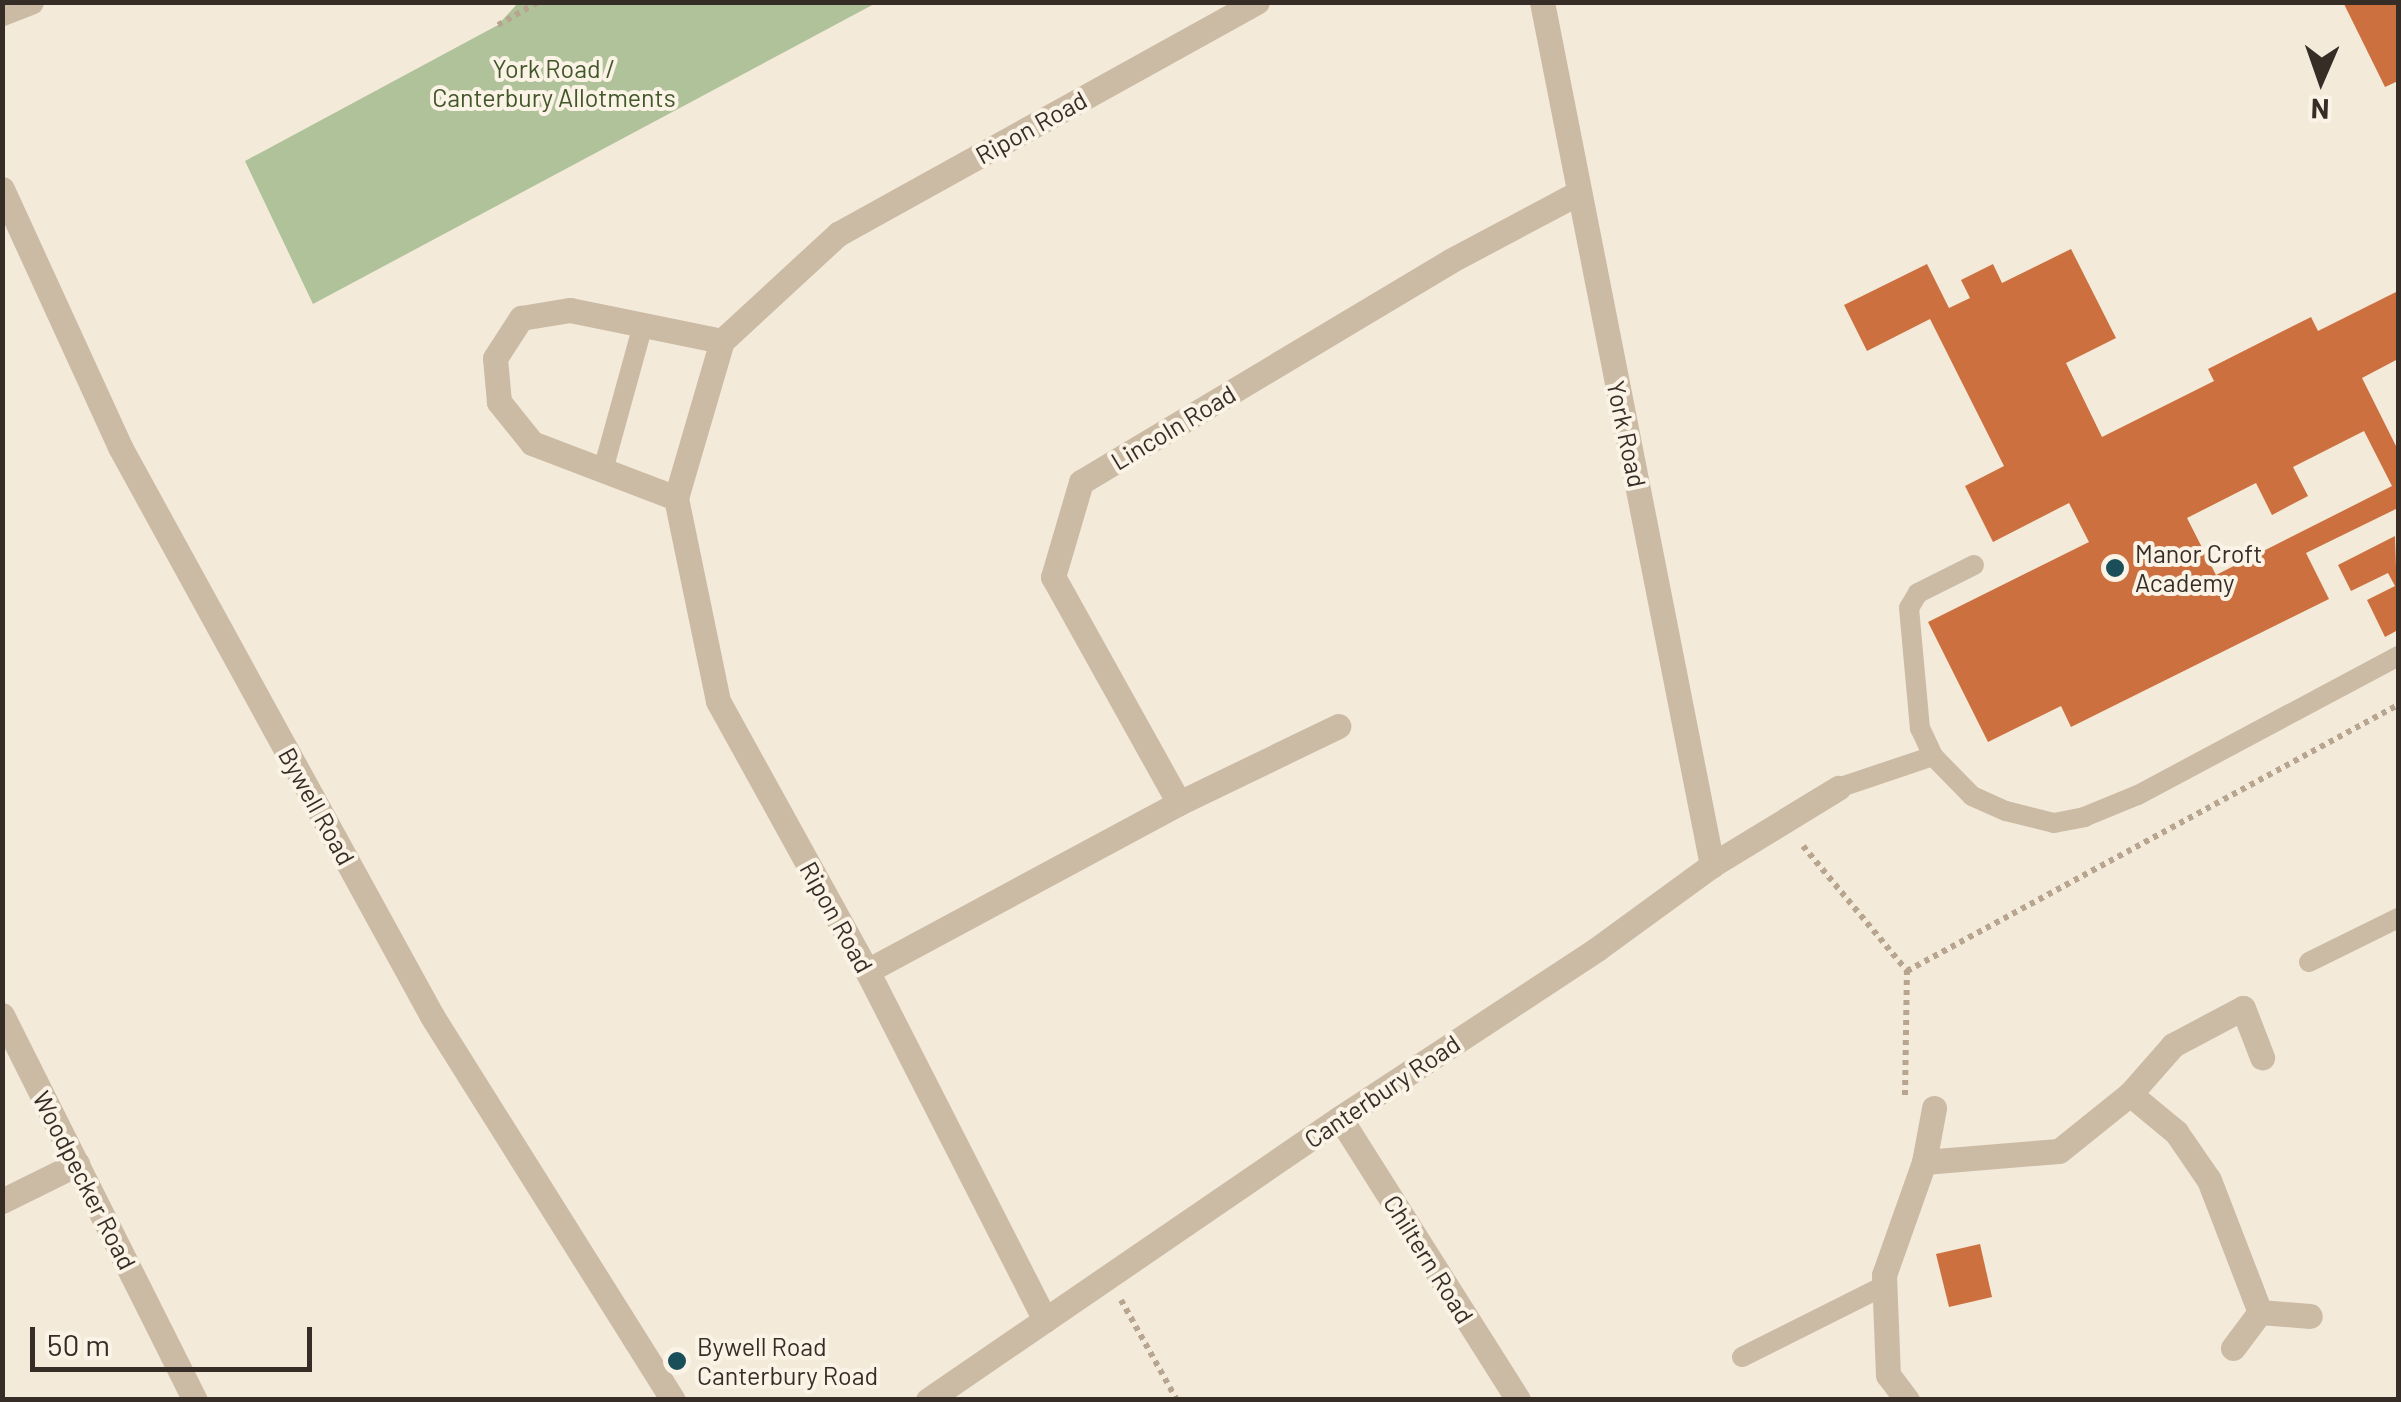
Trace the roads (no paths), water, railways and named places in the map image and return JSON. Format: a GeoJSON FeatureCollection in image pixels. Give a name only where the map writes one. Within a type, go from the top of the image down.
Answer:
{"type":"FeatureCollection","features":[{"type":"Feature","properties":{"kind":"street"},"geometry":{"type":"LineString","coordinates":[[2,13],[31,2]]}},
{"type":"Feature","properties":{"kind":"street","name":"Ripon Road"},"geometry":{"type":"LineString","coordinates":[[1045,1320],[867,971],[718,702],[676,498],[722,341],[838,234],[1258,2]]}},
{"type":"Feature","properties":{"kind":"street","name":"York Road"},"geometry":{"type":"LineString","coordinates":[[1542,2],[1576,194],[1712,865]]}},
{"type":"Feature","properties":{"kind":"street","name":"Bywell Road"},"geometry":{"type":"LineString","coordinates":[[2,189],[120,447],[432,1016],[673,1400]]}},
{"type":"Feature","properties":{"kind":"street","name":"Lincoln Road"},"geometry":{"type":"LineString","coordinates":[[1180,804],[1053,576],[1081,482],[1450,261],[1576,194]]}},
{"type":"Feature","properties":{"kind":"street"},"geometry":{"type":"LineString","coordinates":[[676,498],[532,443],[499,402],[496,358],[521,318],[570,310],[722,341]]}},
{"type":"Feature","properties":{"kind":"street"},"geometry":{"type":"LineString","coordinates":[[867,971],[1180,804],[1338,726]]}},
{"type":"Feature","properties":{"kind":"street","name":"Canterbury Road"},"geometry":{"type":"LineString","coordinates":[[928,1400],[1340,1118],[1596,950],[1712,865],[1838,788]]}},
{"type":"Feature","properties":{"kind":"street"},"geometry":{"type":"LineString","coordinates":[[1924,1162],[2059,1152],[2130,1094],[2174,1045],[2243,1008],[2262,1057]]}},
{"type":"Feature","properties":{"kind":"street","name":"Woodpecker Road"},"geometry":{"type":"LineString","coordinates":[[2,1014],[195,1400]]}},
{"type":"Feature","properties":{"kind":"street"},"geometry":{"type":"LineString","coordinates":[[2130,1094],[2176,1132],[2209,1180],[2260,1312]]}},
{"type":"Feature","properties":{"kind":"street"},"geometry":{"type":"LineString","coordinates":[[1907,1400],[1888,1375],[1884,1275],[1924,1162],[1934,1108]]}},
{"type":"Feature","properties":{"kind":"street","name":"Chiltern Road"},"geometry":{"type":"LineString","coordinates":[[1340,1118],[1518,1400]]}},
{"type":"Feature","properties":{"kind":"street"},"geometry":{"type":"LineString","coordinates":[[2,1200],[77,1164]]}},
{"type":"Feature","properties":{"kind":"street"},"geometry":{"type":"LineString","coordinates":[[2260,1312],[2310,1316]]}},
{"type":"Feature","properties":{"kind":"street"},"geometry":{"type":"LineString","coordinates":[[2233,1348],[2260,1312]]}},
{"type":"Feature","properties":{"kind":"lane"},"geometry":{"type":"LineString","coordinates":[[602,470],[643,325]]}},
{"type":"Feature","properties":{"kind":"lane"},"geometry":{"type":"LineString","coordinates":[[1974,564],[1918,593],[1909,608],[1920,728],[1932,756],[1972,796],[2006,811],[2054,823],[2084,817],[2138,795],[2398,656]]}},
{"type":"Feature","properties":{"kind":"lane"},"geometry":{"type":"LineString","coordinates":[[1838,788],[1932,756]]}},
{"type":"Feature","properties":{"kind":"lane"},"geometry":{"type":"LineString","coordinates":[[2310,962],[2398,918]]}},
{"type":"Feature","properties":{"kind":"lane"},"geometry":{"type":"LineString","coordinates":[[1742,1357],[1884,1286]]}},
{"type":"Feature","properties":{"kind":"place","name":"Manor Croft Academy"},"geometry":{"type":"Point","coordinates":[2115,568]}},
{"type":"Feature","properties":{"kind":"place","name":"Bywell Road Canterbury Road"},"geometry":{"type":"Point","coordinates":[677,1361]}},
{"type":"Feature","properties":{"kind":"park label","name":"York Road / Canterbury Allotments"},"geometry":{"type":"Point","coordinates":[554,84]}}]}
